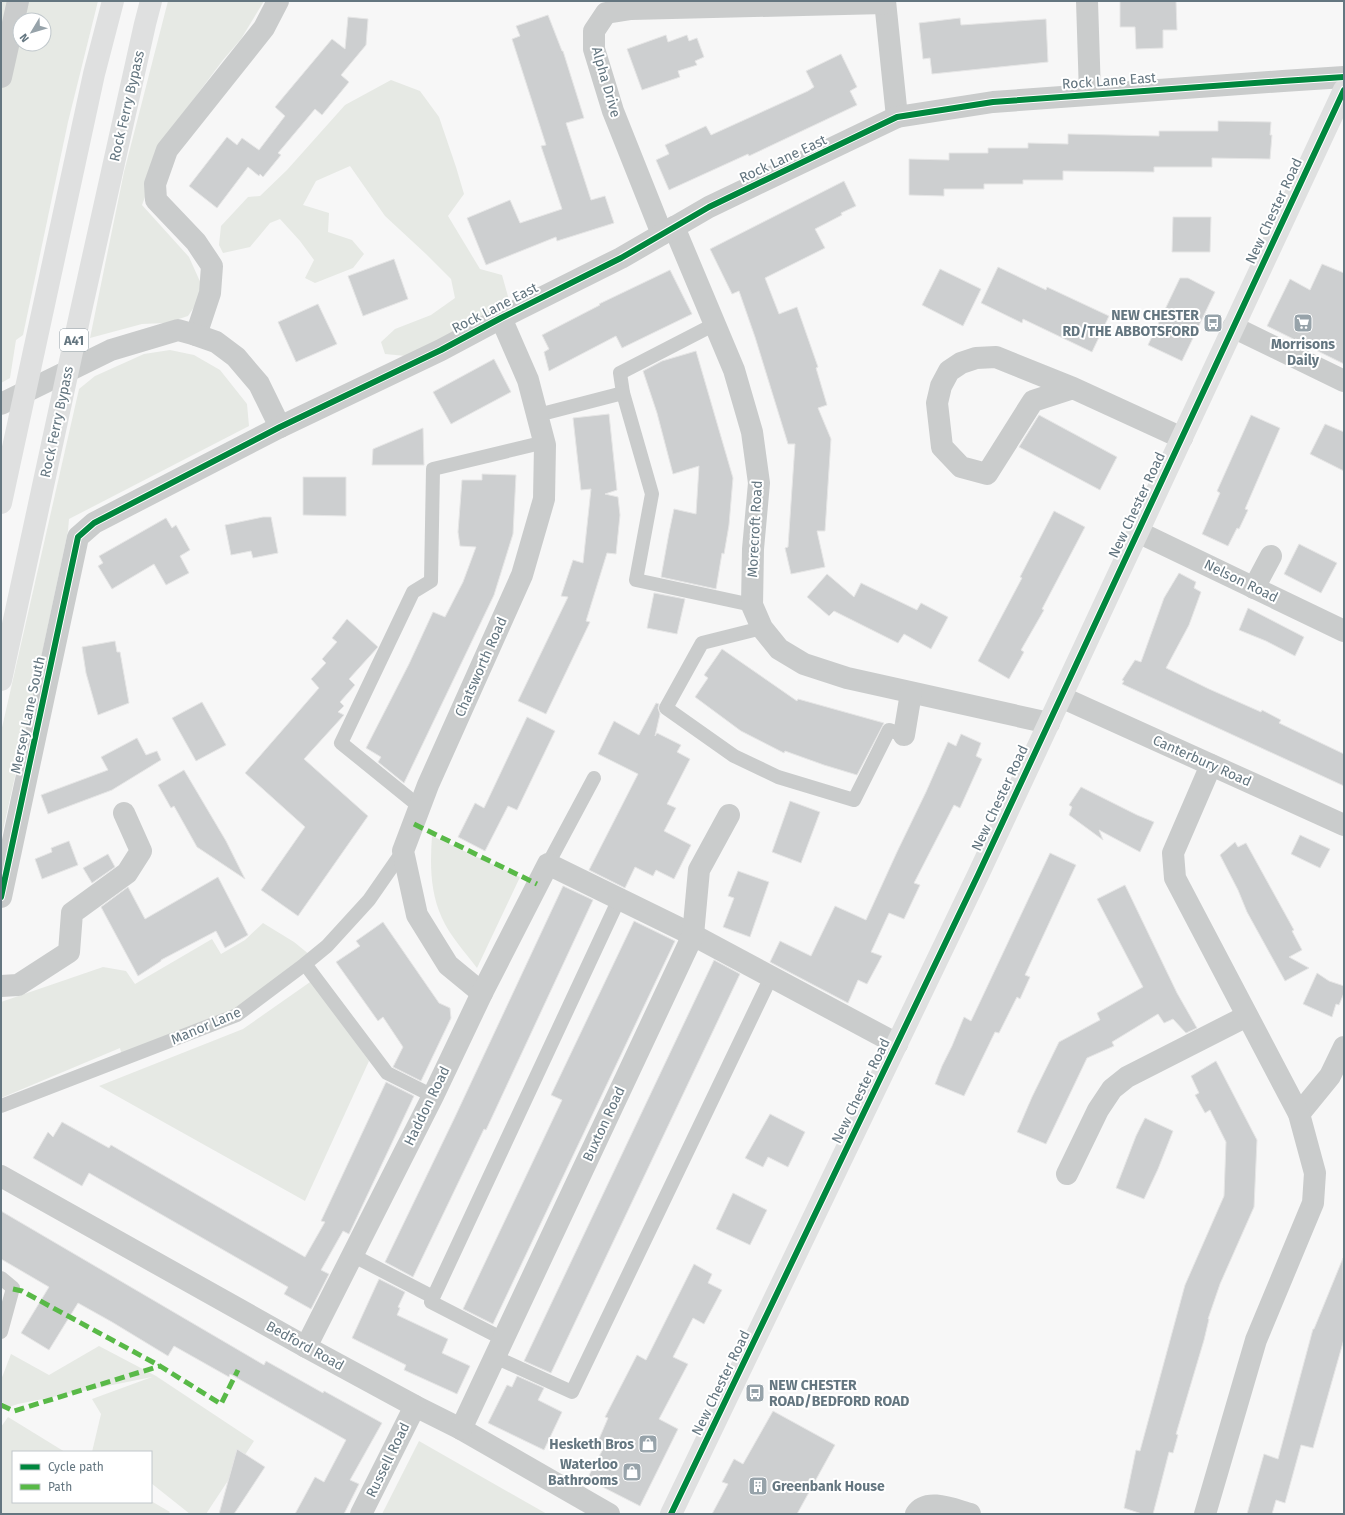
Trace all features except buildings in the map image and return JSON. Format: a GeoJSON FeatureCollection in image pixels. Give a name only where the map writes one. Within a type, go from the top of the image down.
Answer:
{"type":"FeatureCollection","features":[{"type":"Feature","properties":{"kind":"main road","name":"A41"},"geometry":{"type":"LineString","coordinates":[[1,503],[94,74],[113,1]]}},
{"type":"Feature","properties":{"kind":"main road","name":"Rock Ferry Bypass"},"geometry":{"type":"LineString","coordinates":[[1,680],[80,315],[151,1]]}},
{"type":"Feature","properties":{"kind":"main road","name":"New Chester Road"},"geometry":{"type":"LineString","coordinates":[[671,1514],[897,1044],[1061,698],[1344,90]]}},
{"type":"Feature","properties":{"kind":"street"},"geometry":{"type":"LineString","coordinates":[[1,77],[18,1]]}},
{"type":"Feature","properties":{"kind":"street"},"geometry":{"type":"LineString","coordinates":[[196,334],[210,293],[212,266],[196,242],[156,200],[155,184],[167,150],[264,28],[278,1]]}},
{"type":"Feature","properties":{"kind":"street"},"geometry":{"type":"LineString","coordinates":[[1087,1],[1090,94]]}},
{"type":"Feature","properties":{"kind":"street","name":"Alpha Drive"},"geometry":{"type":"LineString","coordinates":[[668,231],[613,111],[594,49],[594,31],[606,13],[631,9],[885,2],[897,117]]}},
{"type":"Feature","properties":{"kind":"street","name":"Rock Lane East"},"geometry":{"type":"LineString","coordinates":[[78,537],[94,524],[280,428],[441,350],[621,258],[709,207],[897,117],[993,102],[1090,94],[1344,78]]}},
{"type":"Feature","properties":{"kind":"street","name":"Morecroft Road"},"geometry":{"type":"LineString","coordinates":[[668,231],[715,324],[734,370],[752,432],[759,483],[753,549],[752,605],[762,628],[779,649],[804,664],[847,678],[1049,723]]}},
{"type":"Feature","properties":{"kind":"street","name":"Chatsworth Road"},"geometry":{"type":"LineString","coordinates":[[403,851],[428,785],[522,575],[544,499],[545,442],[528,380],[502,318]]}},
{"type":"Feature","properties":{"kind":"street"},"geometry":{"type":"LineString","coordinates":[[1233,327],[1344,381]]}},
{"type":"Feature","properties":{"kind":"street"},"geometry":{"type":"LineString","coordinates":[[1,404],[111,350],[178,330],[196,334],[216,342],[236,357],[259,384],[280,428]]}},
{"type":"Feature","properties":{"kind":"street"},"geometry":{"type":"LineString","coordinates":[[1073,388],[1033,401],[987,474],[961,467],[942,447],[937,403],[941,386],[949,371],[961,363],[976,358],[996,357],[1073,388],[1182,438]]}},
{"type":"Feature","properties":{"kind":"street","name":"Nelson Road"},"geometry":{"type":"LineString","coordinates":[[1138,532],[1344,631]]}},
{"type":"Feature","properties":{"kind":"street","name":"Mersey Lane South"},"geometry":{"type":"LineString","coordinates":[[1,897],[78,537]]}},
{"type":"Feature","properties":{"kind":"street"},"geometry":{"type":"LineString","coordinates":[[1254,588],[1271,556]]}},
{"type":"Feature","properties":{"kind":"street"},"geometry":{"type":"LineString","coordinates":[[904,735],[911,693]]}},
{"type":"Feature","properties":{"kind":"street","name":"Canterbury Road"},"geometry":{"type":"LineString","coordinates":[[1061,698],[1344,825]]}},
{"type":"Feature","properties":{"kind":"street"},"geometry":{"type":"LineString","coordinates":[[1205,1514],[1256,1340],[1313,1203],[1315,1173],[1299,1114],[1175,878],[1173,853],[1211,765]]}},
{"type":"Feature","properties":{"kind":"street"},"geometry":{"type":"LineString","coordinates":[[1,986],[18,985],[69,952],[72,913],[127,873],[141,851],[124,813]]}},
{"type":"Feature","properties":{"kind":"street","name":"Buxton Road"},"geometry":{"type":"LineString","coordinates":[[461,1429],[693,935],[700,870],[729,815]]}},
{"type":"Feature","properties":{"kind":"street"},"geometry":{"type":"LineString","coordinates":[[403,851],[417,915],[448,966],[482,993]]}},
{"type":"Feature","properties":{"kind":"street"},"geometry":{"type":"LineString","coordinates":[[548,864],[693,935],[897,1044]]}},
{"type":"Feature","properties":{"kind":"street","name":"Haddon Road"},"geometry":{"type":"LineString","coordinates":[[306,1347],[433,1096],[482,993],[548,864]]}},
{"type":"Feature","properties":{"kind":"street"},"geometry":{"type":"LineString","coordinates":[[1066,1174],[1098,1110],[1112,1089],[1127,1077],[1247,1016]]}},
{"type":"Feature","properties":{"kind":"street"},"geometry":{"type":"LineString","coordinates":[[1299,1114],[1337,1079],[1344,1047]]}},
{"type":"Feature","properties":{"kind":"street","name":"Bedford Road"},"geometry":{"type":"LineString","coordinates":[[1,1176],[306,1347],[461,1429],[609,1514]]}},
{"type":"Feature","properties":{"kind":"street","name":"Russell Road"},"geometry":{"type":"LineString","coordinates":[[361,1514],[415,1406]]}},
{"type":"Feature","properties":{"kind":"street"},"geometry":{"type":"LineString","coordinates":[[916,1514],[918,1510],[934,1504],[970,1514]]}},
{"type":"Feature","properties":{"kind":"lane"},"geometry":{"type":"LineString","coordinates":[[715,324],[620,372],[623,393],[652,494],[636,580],[752,605]]}},
{"type":"Feature","properties":{"kind":"lane"},"geometry":{"type":"LineString","coordinates":[[538,415],[623,393]]}},
{"type":"Feature","properties":{"kind":"lane"},"geometry":{"type":"LineString","coordinates":[[420,807],[341,742],[413,592],[431,581],[433,470],[545,442]]}},
{"type":"Feature","properties":{"kind":"lane"},"geometry":{"type":"LineString","coordinates":[[762,628],[702,643],[666,708],[734,756],[778,777],[854,800],[889,730],[904,735]]}},
{"type":"Feature","properties":{"kind":"lane"},"geometry":{"type":"LineString","coordinates":[[548,864],[594,778]]}},
{"type":"Feature","properties":{"kind":"lane","name":"Manor Lane"},"geometry":{"type":"LineString","coordinates":[[1,1106],[237,1015],[327,946],[369,900],[403,851]]}},
{"type":"Feature","properties":{"kind":"lane"},"geometry":{"type":"LineString","coordinates":[[619,899],[431,1302],[499,1348],[572,1392],[771,977]]}},
{"type":"Feature","properties":{"kind":"lane"},"geometry":{"type":"LineString","coordinates":[[305,964],[387,1073],[433,1096]]}},
{"type":"Feature","properties":{"kind":"lane"},"geometry":{"type":"LineString","coordinates":[[352,1255],[433,1297]]}},
{"type":"Feature","properties":{"kind":"lane"},"geometry":{"type":"LineString","coordinates":[[1,1278],[13,1288],[1,1332]]}},
{"type":"Feature","properties":{"kind":"shaded area"},"geometry":{"type":"Polygon","coordinates":[[[1,1],[98,1],[68,122],[23,335],[16,340],[10,378],[1,383],[1,1]]]}},
{"type":"Feature","properties":{"kind":"shaded area"},"geometry":{"type":"Polygon","coordinates":[[[168,1],[264,1],[241,39],[223,60],[169,132],[142,205],[189,257],[202,286],[199,300],[188,316],[166,323],[142,324],[90,338],[124,172],[168,1]]]}},
{"type":"Feature","properties":{"kind":"shaded area"},"geometry":{"type":"Polygon","coordinates":[[[391,80],[420,91],[439,117],[464,194],[448,216],[480,269],[502,275],[509,300],[470,324],[406,356],[385,354],[381,342],[395,329],[431,315],[455,298],[451,279],[385,216],[350,166],[316,181],[303,205],[329,213],[328,232],[352,240],[364,254],[353,268],[315,283],[305,278],[314,260],[300,241],[280,219],[270,223],[250,247],[223,253],[219,245],[221,226],[248,197],[260,196],[287,170],[345,105],[391,80]]]}},
{"type":"Feature","properties":{"kind":"shaded area"},"geometry":{"type":"Polygon","coordinates":[[[170,350],[194,355],[220,370],[247,404],[249,426],[69,519],[68,531],[33,696],[1,839],[1,732],[79,389],[95,376],[144,354],[170,350]]]}},
{"type":"Feature","properties":{"kind":"shaded area"},"geometry":{"type":"Polygon","coordinates":[[[432,836],[520,877],[477,968],[449,931],[438,908],[432,878],[432,836]]]}},
{"type":"Feature","properties":{"kind":"shaded area"},"geometry":{"type":"Polygon","coordinates":[[[263,923],[294,942],[310,955],[234,1012],[122,1056],[120,1048],[1,1098],[1,1002],[103,967],[126,971],[135,984],[212,939],[221,954],[245,940],[263,923]]]}},
{"type":"Feature","properties":{"kind":"shaded area"},"geometry":{"type":"Polygon","coordinates":[[[313,980],[369,1061],[305,1201],[99,1086],[243,1029],[313,980]]]}},
{"type":"Feature","properties":{"kind":"shaded area"},"geometry":{"type":"Polygon","coordinates":[[[99,1346],[156,1376],[254,1441],[206,1514],[190,1514],[152,1484],[152,1451],[92,1451],[101,1414],[92,1399],[152,1377],[9,1407],[1,1401],[1,1380],[11,1354],[49,1375],[99,1346]]]}},
{"type":"Feature","properties":{"kind":"shaded area"},"geometry":{"type":"Polygon","coordinates":[[[8,1417],[63,1451],[12,1451],[12,1503],[152,1503],[152,1502],[170,1512],[168,1514],[1,1514],[1,1427],[8,1417]]]}},
{"type":"Feature","properties":{"kind":"shaded area"},"geometry":{"type":"Polygon","coordinates":[[[419,1441],[547,1514],[382,1514],[419,1441]]]}},
{"type":"Feature","properties":{"kind":"marked path"},"geometry":{"type":"LineString","coordinates":[[414,824],[537,884]]}},
{"type":"Feature","properties":{"kind":"marked path"},"geometry":{"type":"LineString","coordinates":[[13,1289],[22,1291],[160,1366],[221,1404],[238,1370]]}},
{"type":"Feature","properties":{"kind":"marked path"},"geometry":{"type":"LineString","coordinates":[[1,1405],[14,1411],[160,1366]]}},
{"type":"Feature","properties":{"kind":"cycle path"},"geometry":{"type":"LineString","coordinates":[[1,897],[78,537],[94,523],[280,427],[441,350],[621,258],[709,207],[897,117],[993,102],[1344,77]]}},
{"type":"Feature","properties":{"kind":"cycle path"},"geometry":{"type":"LineString","coordinates":[[671,1514],[978,875],[1344,90]]}},
{"type":"Feature","properties":{"kind":"place","name":"NEW CHESTER RD/THE ABBOTSFORD"},"geometry":{"type":"Point","coordinates":[1213,323]}},
{"type":"Feature","properties":{"kind":"place","name":"Morrisons Daily"},"geometry":{"type":"Point","coordinates":[1303,323]}},
{"type":"Feature","properties":{"kind":"place","name":"NEW CHESTER ROAD/BEDFORD ROAD"},"geometry":{"type":"Point","coordinates":[755,1393]}},
{"type":"Feature","properties":{"kind":"place","name":"Hesketh Bros"},"geometry":{"type":"Point","coordinates":[648,1444]}},
{"type":"Feature","properties":{"kind":"place","name":"Waterloo Bathrooms"},"geometry":{"type":"Point","coordinates":[632,1472]}},
{"type":"Feature","properties":{"kind":"place","name":"Greenbank House"},"geometry":{"type":"Point","coordinates":[758,1486]}}]}
